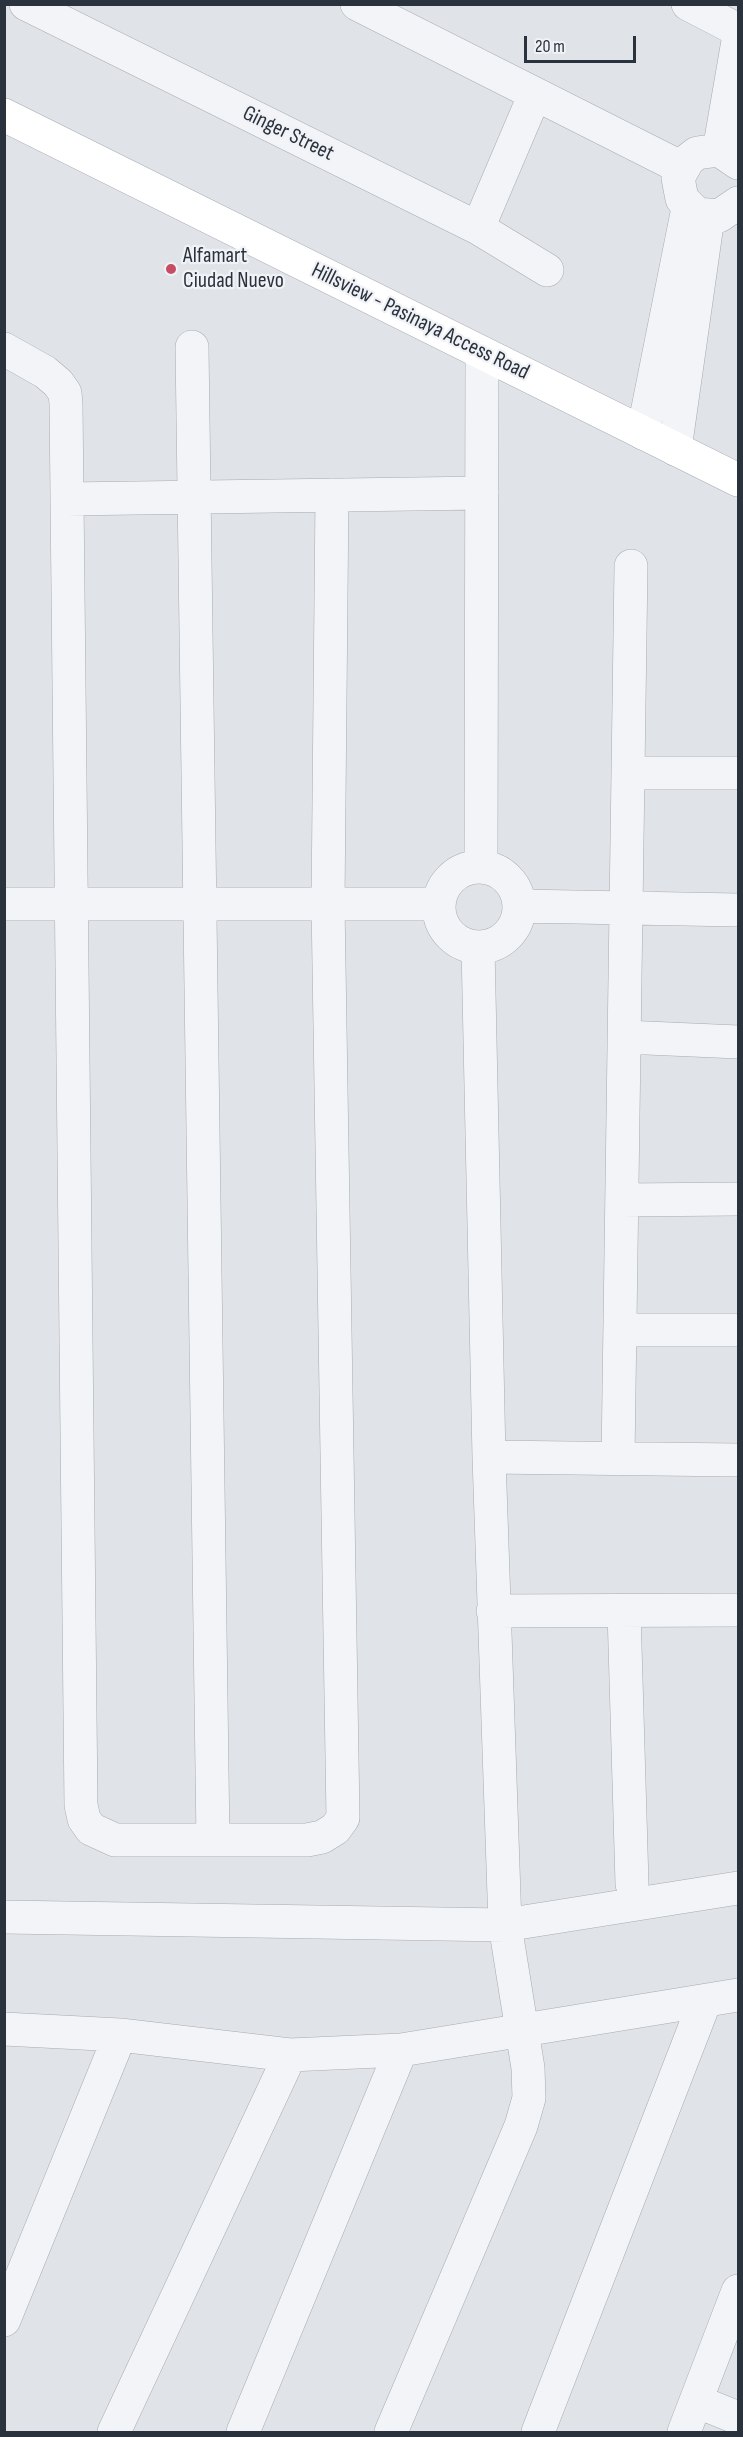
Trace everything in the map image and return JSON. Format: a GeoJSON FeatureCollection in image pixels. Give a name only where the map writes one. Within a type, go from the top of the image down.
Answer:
{"type":"FeatureCollection","features":[{"type":"Feature","properties":{"kind":"street","name":"Ginger Street"},"geometry":{"type":"LineString","coordinates":[[26,4],[478,228],[547,270]]}},
{"type":"Feature","properties":{"kind":"street"},"geometry":{"type":"LineString","coordinates":[[357,4],[682,168]]}},
{"type":"Feature","properties":{"kind":"street"},"geometry":{"type":"LineString","coordinates":[[688,4],[738,30]]}},
{"type":"Feature","properties":{"kind":"street"},"geometry":{"type":"LineString","coordinates":[[738,41],[729,157],[697,153],[682,168],[679,189],[698,212],[719,216],[738,203]]}},
{"type":"Feature","properties":{"kind":"street"},"geometry":{"type":"LineString","coordinates":[[478,228],[535,94]]}},
{"type":"Feature","properties":{"kind":"street","name":"Hillsview - Pasinaya Access Road"},"geometry":{"type":"LineString","coordinates":[[4,115],[738,480]]}},
{"type":"Feature","properties":{"kind":"street"},"geometry":{"type":"LineString","coordinates":[[643,433],[698,212]]}},
{"type":"Feature","properties":{"kind":"street"},"geometry":{"type":"LineString","coordinates":[[675,449],[698,212]]}},
{"type":"Feature","properties":{"kind":"street"},"geometry":{"type":"LineString","coordinates":[[192,347],[213,1840]]}},
{"type":"Feature","properties":{"kind":"street"},"geometry":{"type":"LineString","coordinates":[[4,349],[45,372],[58,383],[65,393],[81,1805],[84,1819],[91,1829],[115,1840],[308,1840],[322,1838],[335,1829],[343,1818],[328,904],[332,495]]}},
{"type":"Feature","properties":{"kind":"street"},"geometry":{"type":"LineString","coordinates":[[481,866],[482,353]]}},
{"type":"Feature","properties":{"kind":"street"},"geometry":{"type":"LineString","coordinates":[[67,499],[482,493]]}},
{"type":"Feature","properties":{"kind":"street"},"geometry":{"type":"LineString","coordinates":[[618,1459],[631,566]]}},
{"type":"Feature","properties":{"kind":"street"},"geometry":{"type":"LineString","coordinates":[[628,773],[738,773]]}},
{"type":"Feature","properties":{"kind":"street"},"geometry":{"type":"LineString","coordinates":[[481,866],[503,874],[512,883],[520,906],[518,917],[508,935],[499,942],[478,947],[458,942],[449,934],[439,915],[438,904],[447,881],[468,867],[481,866]]}},
{"type":"Feature","properties":{"kind":"street"},"geometry":{"type":"LineString","coordinates":[[4,903],[438,904]]}},
{"type":"Feature","properties":{"kind":"street"},"geometry":{"type":"LineString","coordinates":[[520,906],[738,910]]}},
{"type":"Feature","properties":{"kind":"street"},"geometry":{"type":"LineString","coordinates":[[391,2433],[521,2126],[529,2098],[528,2068],[505,1925],[493,1611],[478,947]]}},
{"type":"Feature","properties":{"kind":"street"},"geometry":{"type":"LineString","coordinates":[[624,1037],[738,1042]]}},
{"type":"Feature","properties":{"kind":"street"},"geometry":{"type":"LineString","coordinates":[[622,1200],[738,1199]]}},
{"type":"Feature","properties":{"kind":"street"},"geometry":{"type":"LineString","coordinates":[[620,1330],[738,1330]]}},
{"type":"Feature","properties":{"kind":"street"},"geometry":{"type":"LineString","coordinates":[[489,1457],[738,1461]]}},
{"type":"Feature","properties":{"kind":"street"},"geometry":{"type":"LineString","coordinates":[[493,1611],[738,1610]]}},
{"type":"Feature","properties":{"kind":"street"},"geometry":{"type":"LineString","coordinates":[[624,1611],[632,1884]]}},
{"type":"Feature","properties":{"kind":"street"},"geometry":{"type":"LineString","coordinates":[[4,1917],[505,1925],[738,1888]]}},
{"type":"Feature","properties":{"kind":"street"},"geometry":{"type":"LineString","coordinates":[[4,2029],[120,2035],[290,2055],[401,2050],[738,1995]]}},
{"type":"Feature","properties":{"kind":"street"},"geometry":{"type":"LineString","coordinates":[[538,2433],[705,2001]]}},
{"type":"Feature","properties":{"kind":"street"},"geometry":{"type":"LineString","coordinates":[[4,2320],[120,2035]]}},
{"type":"Feature","properties":{"kind":"street"},"geometry":{"type":"LineString","coordinates":[[243,2433],[401,2050]]}},
{"type":"Feature","properties":{"kind":"street"},"geometry":{"type":"LineString","coordinates":[[114,2433],[290,2055]]}},
{"type":"Feature","properties":{"kind":"street"},"geometry":{"type":"LineString","coordinates":[[684,2433],[738,2291]]}},
{"type":"Feature","properties":{"kind":"street"},"geometry":{"type":"LineString","coordinates":[[696,2401],[738,2418]]}},
{"type":"Feature","properties":{"kind":"place","name":"Alfamart Ciudad Nuevo"},"geometry":{"type":"Point","coordinates":[171,269]}}]}
